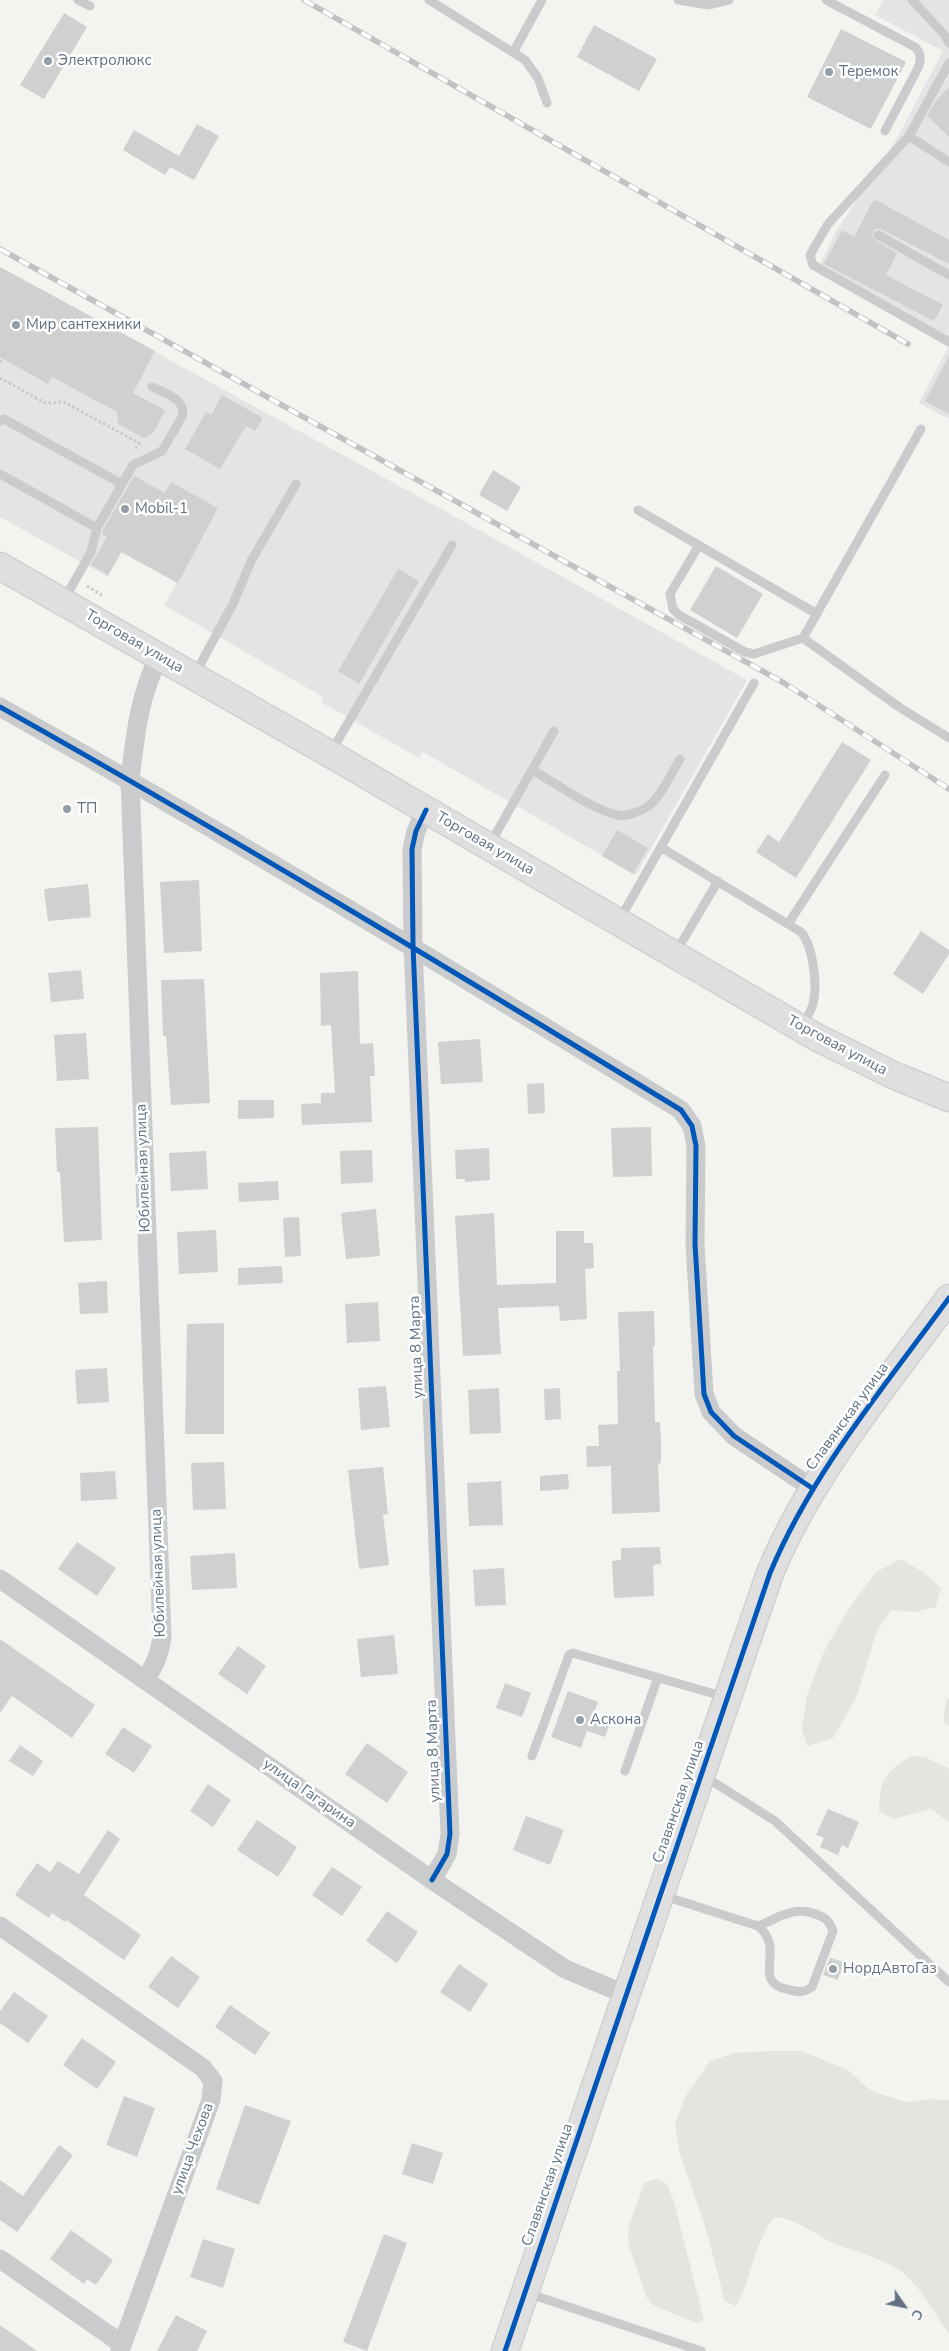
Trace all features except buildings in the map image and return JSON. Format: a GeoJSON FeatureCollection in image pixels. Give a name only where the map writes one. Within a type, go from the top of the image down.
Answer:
{"type":"FeatureCollection","features":[{"type":"Feature","properties":{"kind":"street","name":"Торговая улица"},"geometry":{"type":"LineString","coordinates":[[0,566],[330,754],[801,1028],[855,1057],[949,1098]]}},
{"type":"Feature","properties":{"kind":"street","name":"Юбилейная улица"},"geometry":{"type":"LineString","coordinates":[[145,1680],[154,1666],[160,1651],[162,1636],[130,780],[135,738],[143,698],[150,676],[160,656]]}},
{"type":"Feature","properties":{"kind":"street"},"geometry":{"type":"LineString","coordinates":[[0,707],[130,780],[413,946],[681,1110],[692,1126],[696,1146],[695,1244],[704,1394],[711,1412],[734,1436],[812,1488]]}},
{"type":"Feature","properties":{"kind":"street","name":"улица 8 Марта"},"geometry":{"type":"LineString","coordinates":[[426,810],[416,831],[412,849],[413,946],[450,1834],[447,1854],[432,1880]]}},
{"type":"Feature","properties":{"kind":"street","name":"Славянская улица"},"geometry":{"type":"LineString","coordinates":[[504,2351],[770,1573],[790,1529],[812,1488],[949,1298]]}},
{"type":"Feature","properties":{"kind":"street","name":"улица Гагарина"},"geometry":{"type":"LineString","coordinates":[[0,1579],[432,1880],[565,1969],[627,1995]]}},
{"type":"Feature","properties":{"kind":"street","name":"улица Чехова"},"geometry":{"type":"LineString","coordinates":[[0,1926],[203,2068],[213,2081],[211,2100],[121,2347]]}},
{"type":"Feature","properties":{"kind":"street"},"geometry":{"type":"LineString","coordinates":[[0,2259],[121,2347]]}},
{"type":"Feature","properties":{"kind":"lane"},"geometry":{"type":"LineString","coordinates":[[78,0],[90,6]]}},
{"type":"Feature","properties":{"kind":"lane"},"geometry":{"type":"LineString","coordinates":[[429,0],[514,51],[533,69],[547,103]]}},
{"type":"Feature","properties":{"kind":"lane"},"geometry":{"type":"LineString","coordinates":[[514,51],[542,0]]}},
{"type":"Feature","properties":{"kind":"lane"},"geometry":{"type":"LineString","coordinates":[[678,0],[709,5],[729,0]]}},
{"type":"Feature","properties":{"kind":"lane"},"geometry":{"type":"LineString","coordinates":[[826,0],[915,47],[919,52],[919,66],[885,131]]}},
{"type":"Feature","properties":{"kind":"lane"},"geometry":{"type":"LineString","coordinates":[[912,0],[943,33],[949,43]]}},
{"type":"Feature","properties":{"kind":"lane"},"geometry":{"type":"LineString","coordinates":[[949,63],[909,136],[828,224],[812,248],[810,260],[813,265],[949,342]]}},
{"type":"Feature","properties":{"kind":"lane"},"geometry":{"type":"LineString","coordinates":[[909,136],[949,162]]}},
{"type":"Feature","properties":{"kind":"lane"},"geometry":{"type":"LineString","coordinates":[[878,235],[949,275]]}},
{"type":"Feature","properties":{"kind":"lane"},"geometry":{"type":"LineString","coordinates":[[63,602],[91,552],[97,528],[132,465],[162,451],[182,417],[184,410],[181,404],[152,387]]}},
{"type":"Feature","properties":{"kind":"lane"},"geometry":{"type":"LineString","coordinates":[[0,421],[4,419],[122,484]]}},
{"type":"Feature","properties":{"kind":"lane"},"geometry":{"type":"LineString","coordinates":[[699,545],[670,594],[673,609],[745,652],[754,654],[803,638],[921,429]]}},
{"type":"Feature","properties":{"kind":"lane"},"geometry":{"type":"LineString","coordinates":[[0,474],[97,528]]}},
{"type":"Feature","properties":{"kind":"lane"},"geometry":{"type":"LineString","coordinates":[[194,676],[234,602],[252,561],[296,484]]}},
{"type":"Feature","properties":{"kind":"lane"},"geometry":{"type":"LineString","coordinates":[[638,510],[817,614]]}},
{"type":"Feature","properties":{"kind":"lane"},"geometry":{"type":"LineString","coordinates":[[330,754],[452,545]]}},
{"type":"Feature","properties":{"kind":"lane"},"geometry":{"type":"LineString","coordinates":[[803,638],[899,707],[949,738]]}},
{"type":"Feature","properties":{"kind":"lane"},"geometry":{"type":"LineString","coordinates":[[618,922],[662,848],[754,683]]}},
{"type":"Feature","properties":{"kind":"lane"},"geometry":{"type":"LineString","coordinates":[[488,846],[554,731]]}},
{"type":"Feature","properties":{"kind":"lane"},"geometry":{"type":"LineString","coordinates":[[532,770],[606,811],[619,815],[632,814],[649,806],[658,796],[680,759]]}},
{"type":"Feature","properties":{"kind":"lane"},"geometry":{"type":"LineString","coordinates":[[788,924],[885,775]]}},
{"type":"Feature","properties":{"kind":"lane"},"geometry":{"type":"LineString","coordinates":[[662,848],[801,932],[807,939],[815,991],[814,1002],[801,1028]]}},
{"type":"Feature","properties":{"kind":"lane"},"geometry":{"type":"LineString","coordinates":[[674,954],[718,881]]}},
{"type":"Feature","properties":{"kind":"lane"},"geometry":{"type":"LineString","coordinates":[[532,1756],[569,1655],[580,1654],[728,1698]]}},
{"type":"Feature","properties":{"kind":"lane"},"geometry":{"type":"LineString","coordinates":[[625,1771],[658,1677]]}},
{"type":"Feature","properties":{"kind":"lane"},"geometry":{"type":"LineString","coordinates":[[702,1774],[775,1821],[949,1982]]}},
{"type":"Feature","properties":{"kind":"lane"},"geometry":{"type":"LineString","coordinates":[[661,1895],[758,1926],[769,1938],[770,1976],[773,1984],[778,1988],[806,1992],[812,1987],[833,1931],[831,1924],[825,1918],[803,1910],[758,1926]]}},
{"type":"Feature","properties":{"kind":"lane"},"geometry":{"type":"LineString","coordinates":[[525,2292],[700,2351]]}},
{"type":"Feature","properties":{"kind":"path"},"geometry":{"type":"LineString","coordinates":[[0,362],[5,353]]}},
{"type":"Feature","properties":{"kind":"path"},"geometry":{"type":"LineString","coordinates":[[0,378],[45,403],[64,402],[139,443]]}},
{"type":"Feature","properties":{"kind":"shaded area"},"geometry":{"type":"Polygon","coordinates":[[[883,0],[949,0],[949,345],[816,272],[837,230],[895,142],[943,51],[875,15],[883,0]]]}},
{"type":"Feature","properties":{"kind":"shaded area"},"geometry":{"type":"Polygon","coordinates":[[[0,267],[434,505],[747,680],[636,875],[423,752],[419,758],[321,702],[323,697],[164,605],[177,583],[122,552],[108,577],[0,517],[0,267]]]}},
{"type":"Feature","properties":{"kind":"shaded area"},"geometry":{"type":"Polygon","coordinates":[[[949,346],[949,419],[919,403],[949,346]]]}},
{"type":"Feature","properties":{"kind":"shaded area"},"geometry":{"type":"Polygon","coordinates":[[[901,1559],[923,1572],[941,1588],[936,1607],[915,1612],[891,1610],[876,1633],[857,1696],[833,1738],[807,1746],[802,1729],[807,1695],[826,1647],[854,1601],[876,1572],[901,1559]]]}},
{"type":"Feature","properties":{"kind":"shaded area"},"geometry":{"type":"Polygon","coordinates":[[[949,1698],[949,1726],[943,1722],[946,1700],[949,1698]]]}},
{"type":"Feature","properties":{"kind":"shaded area"},"geometry":{"type":"Polygon","coordinates":[[[911,1756],[925,1757],[949,1769],[949,1822],[931,1809],[893,1819],[879,1811],[881,1792],[886,1778],[895,1767],[911,1756]]]}},
{"type":"Feature","properties":{"kind":"shaded area"},"geometry":{"type":"Polygon","coordinates":[[[801,2051],[848,2070],[871,2091],[906,2102],[931,2099],[949,2100],[949,2334],[914,2283],[899,2270],[883,2261],[839,2246],[797,2223],[783,2218],[775,2217],[762,2237],[746,2284],[736,2306],[725,2301],[705,2226],[680,2154],[675,2125],[685,2097],[710,2061],[734,2053],[801,2051]]]}},
{"type":"Feature","properties":{"kind":"shaded area"},"geometry":{"type":"Polygon","coordinates":[[[658,2179],[667,2184],[674,2201],[704,2320],[697,2323],[654,2306],[647,2298],[628,2243],[629,2225],[645,2182],[658,2179]]]}},
{"type":"Feature","properties":{"kind":"railway"},"geometry":{"type":"LineString","coordinates":[[304,0],[908,344]]}},
{"type":"Feature","properties":{"kind":"railway"},"geometry":{"type":"LineString","coordinates":[[0,249],[784,683],[949,789]]}},
{"type":"Feature","properties":{"kind":"cycle path"},"geometry":{"type":"LineString","coordinates":[[0,707],[257,855],[681,1110],[692,1126],[696,1146],[695,1244],[704,1394],[711,1412],[734,1436],[812,1488]]}},
{"type":"Feature","properties":{"kind":"cycle path"},"geometry":{"type":"LineString","coordinates":[[426,810],[416,831],[412,849],[413,946],[450,1834],[447,1854],[432,1880]]}},
{"type":"Feature","properties":{"kind":"cycle path"},"geometry":{"type":"LineString","coordinates":[[505,2351],[770,1573],[787,1536],[828,1465],[875,1397],[949,1298]]}},
{"type":"Feature","properties":{"kind":"place","name":"Электролюкс"},"geometry":{"type":"Point","coordinates":[48,61]}},
{"type":"Feature","properties":{"kind":"place","name":"Теремок"},"geometry":{"type":"Point","coordinates":[829,72]}},
{"type":"Feature","properties":{"kind":"place","name":"Мир сантехники"},"geometry":{"type":"Point","coordinates":[16,325]}},
{"type":"Feature","properties":{"kind":"place","name":"Mobil-1"},"geometry":{"type":"Point","coordinates":[125,509]}},
{"type":"Feature","properties":{"kind":"place","name":"ТП"},"geometry":{"type":"Point","coordinates":[67,809]}},
{"type":"Feature","properties":{"kind":"place","name":"Аскона"},"geometry":{"type":"Point","coordinates":[580,1720]}},
{"type":"Feature","properties":{"kind":"place","name":"НордАвтоГаз"},"geometry":{"type":"Point","coordinates":[833,1969]}}]}
